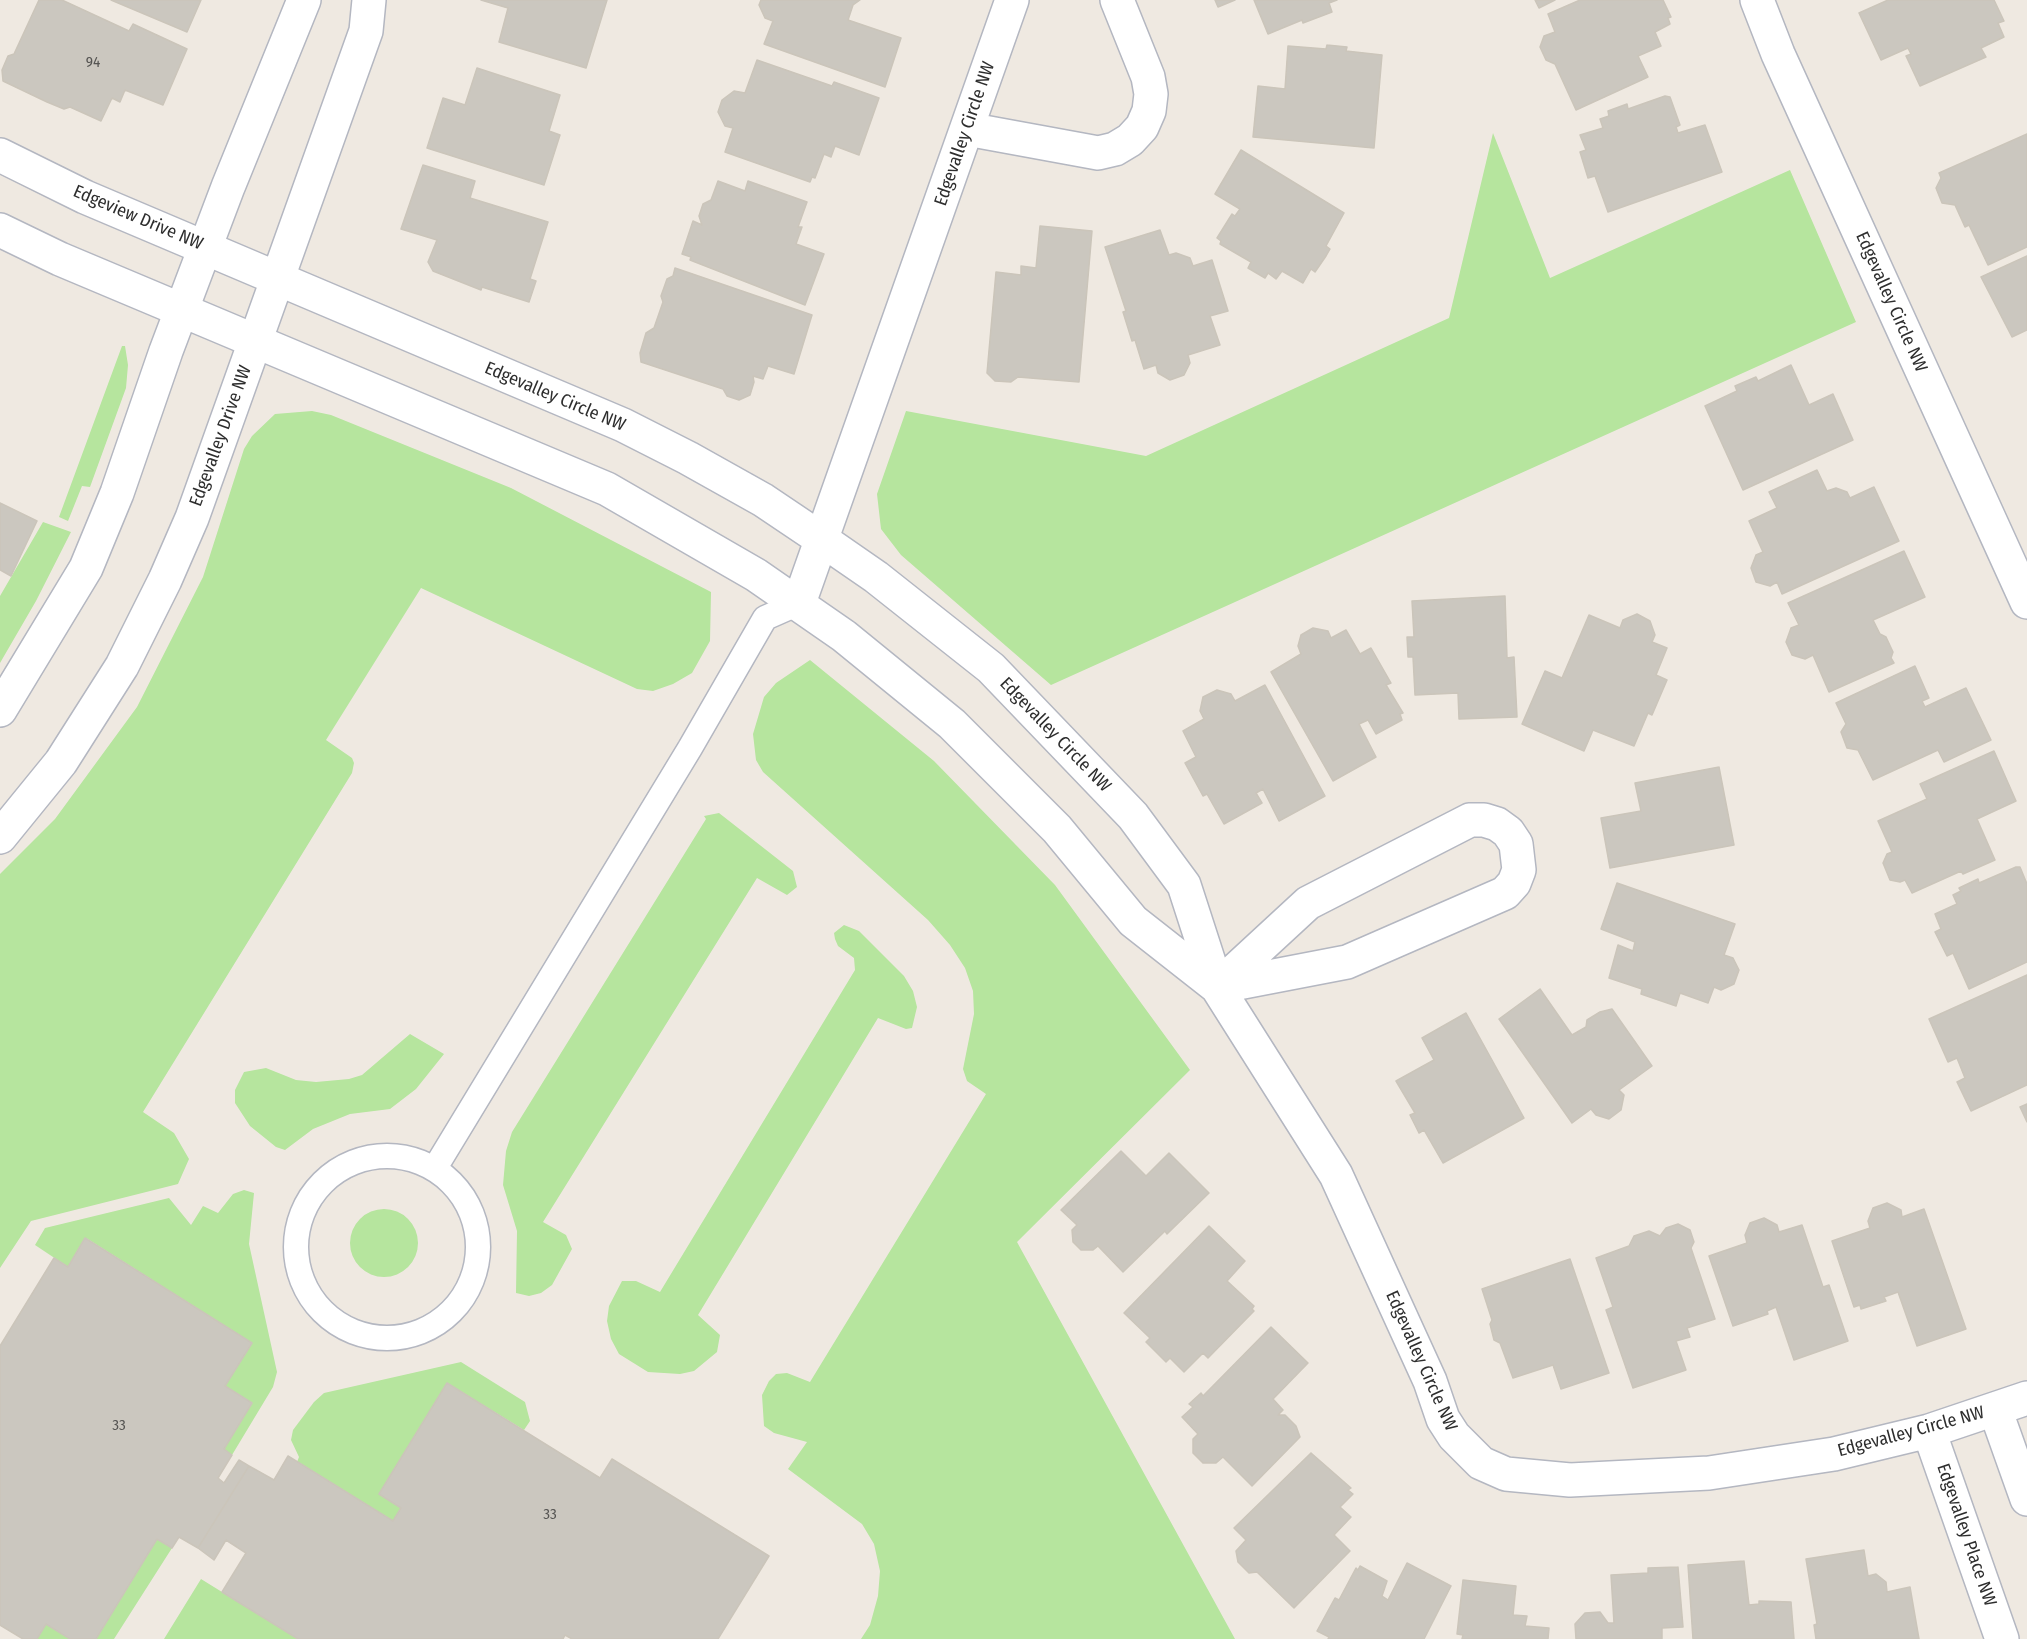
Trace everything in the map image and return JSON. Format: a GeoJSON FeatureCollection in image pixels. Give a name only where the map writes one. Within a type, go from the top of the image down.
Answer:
{"type":"FeatureCollection","features":[{"type":"Feature","properties":{"kind":"street"},"geometry":{"type":"LineString","coordinates":[[0,710],[86,568],[117,493],[206,248],[304,0]]}},
{"type":"Feature","properties":{"kind":"street","name":"Edgevalley Drive NW"},"geometry":{"type":"LineString","coordinates":[[0,837],[61,762],[123,666],[165,580],[192,518],[366,30],[369,0]]}},
{"type":"Feature","properties":{"kind":"street","name":"Edgevalley Circle NW"},"geometry":{"type":"LineString","coordinates":[[798,603],[1012,0]]}},
{"type":"Feature","properties":{"kind":"street"},"geometry":{"type":"LineString","coordinates":[[967,129],[1098,153],[1115,149],[1130,140],[1142,127],[1149,111],[1151,94],[1148,76],[1117,0]]}},
{"type":"Feature","properties":{"kind":"street","name":"Edgevalley Circle NW"},"geometry":{"type":"LineString","coordinates":[[1757,0],[1783,64],[2027,602]]}},
{"type":"Feature","properties":{"kind":"street","name":"Edgeview Drive NW"},"geometry":{"type":"LineString","coordinates":[[0,155],[85,197],[278,278]]}},
{"type":"Feature","properties":{"kind":"street"},"geometry":{"type":"LineString","coordinates":[[0,230],[60,259],[256,340]]}},
{"type":"Feature","properties":{"kind":"street","name":"Edgevalley Circle NW"},"geometry":{"type":"LineString","coordinates":[[278,278],[623,425],[763,500],[876,577],[991,668],[1133,816],[1184,885],[1216,987],[1336,1174],[1430,1381],[1443,1419],[1454,1436],[1481,1463],[1506,1474],[1570,1480],[1709,1473],[1834,1454],[1929,1431],[2027,1398]]}},
{"type":"Feature","properties":{"kind":"street","name":"Edgevalley Circle NW"},"geometry":{"type":"LineString","coordinates":[[256,340],[607,489],[695,538],[798,603],[902,681],[952,724],[1057,829],[1133,921],[1216,987]]}},
{"type":"Feature","properties":{"kind":"street"},"geometry":{"type":"LineString","coordinates":[[1470,820],[1491,822],[1508,832],[1516,844],[1519,870],[1514,883],[1494,900],[1347,962],[1216,987],[1308,903],[1457,824],[1470,820]]}},
{"type":"Feature","properties":{"kind":"street"},"geometry":{"type":"LineString","coordinates":[[1995,1409],[2027,1500]]}},
{"type":"Feature","properties":{"kind":"street","name":"Edgevalley Place NW"},"geometry":{"type":"LineString","coordinates":[[1929,1431],[2002,1639]]}},
{"type":"Feature","properties":{"kind":"lane"},"geometry":{"type":"LineString","coordinates":[[435,1168],[690,748],[765,618],[798,603]]}},
{"type":"Feature","properties":{"kind":"lane"},"geometry":{"type":"LineString","coordinates":[[386,1155],[411,1159],[435,1168],[454,1185],[469,1207],[477,1231],[478,1257],[471,1282],[458,1305],[430,1327],[414,1334],[388,1339],[361,1335],[337,1324],[317,1306],[303,1284],[296,1258],[297,1231],[304,1206],[319,1185],[332,1174],[362,1159],[386,1155]]}},
{"type":"Feature","properties":{"kind":"green space"},"geometry":{"type":"Polygon","coordinates":[[[1493,133],[1550,278],[1790,170],[1856,322],[1051,685],[901,555],[881,529],[877,494],[906,411],[1146,456],[1449,318],[1493,133]]]}},
{"type":"Feature","properties":{"kind":"green space"},"geometry":{"type":"Polygon","coordinates":[[[122,346],[125,346],[128,365],[126,388],[90,487],[82,486],[68,521],[59,517],[122,346]]]}},
{"type":"Feature","properties":{"kind":"green space"},"geometry":{"type":"Polygon","coordinates":[[[312,411],[331,415],[511,488],[711,592],[710,641],[692,673],[673,684],[653,691],[637,689],[421,588],[326,740],[352,758],[354,763],[352,773],[143,1112],[174,1133],[189,1159],[178,1184],[31,1221],[0,1268],[0,874],[55,819],[137,707],[203,577],[244,449],[252,436],[275,414],[312,411]]]}},
{"type":"Feature","properties":{"kind":"green space"},"geometry":{"type":"Polygon","coordinates":[[[43,522],[71,532],[36,601],[0,663],[0,596],[43,522]]]}},
{"type":"Feature","properties":{"kind":"green space"},"geometry":{"type":"Polygon","coordinates":[[[810,660],[934,761],[1055,885],[1190,1070],[1017,1242],[1235,1639],[861,1639],[870,1625],[878,1596],[880,1571],[874,1544],[862,1524],[788,1469],[807,1442],[774,1433],[764,1426],[762,1395],[769,1381],[776,1374],[787,1373],[810,1382],[986,1094],[967,1081],[963,1069],[974,1014],[973,991],[965,968],[950,945],[928,920],[763,772],[756,760],[753,734],[764,697],[776,683],[810,660]]]}},
{"type":"Feature","properties":{"kind":"green space"},"geometry":{"type":"Polygon","coordinates":[[[719,813],[793,871],[797,887],[787,895],[757,878],[543,1222],[566,1235],[572,1249],[552,1285],[541,1293],[529,1296],[516,1293],[517,1231],[503,1185],[506,1151],[512,1132],[706,819],[704,816],[719,813]]]}},
{"type":"Feature","properties":{"kind":"green space"},"geometry":{"type":"Polygon","coordinates":[[[844,925],[859,931],[904,976],[913,991],[917,1007],[912,1028],[906,1029],[878,1018],[698,1315],[720,1335],[717,1352],[694,1371],[680,1374],[648,1372],[619,1354],[611,1339],[607,1321],[609,1306],[622,1281],[636,1281],[660,1292],[855,970],[854,958],[838,946],[835,939],[834,933],[844,925]]]}},
{"type":"Feature","properties":{"kind":"green space"},"geometry":{"type":"Polygon","coordinates":[[[410,1034],[444,1054],[416,1089],[390,1109],[350,1114],[313,1129],[285,1150],[276,1147],[250,1126],[235,1103],[235,1090],[244,1072],[266,1068],[296,1080],[316,1082],[349,1079],[362,1075],[410,1034]]]}},
{"type":"Feature","properties":{"kind":"green space"},"geometry":{"type":"Polygon","coordinates":[[[244,1190],[254,1193],[249,1244],[277,1372],[273,1387],[232,1455],[224,1449],[252,1403],[225,1386],[252,1343],[86,1238],[68,1267],[35,1245],[45,1228],[169,1198],[191,1225],[203,1206],[218,1213],[233,1194],[244,1190]]]}},
{"type":"Feature","properties":{"kind":"green space"},"geometry":{"type":"Polygon","coordinates":[[[384,1209],[397,1212],[408,1219],[415,1230],[418,1243],[415,1256],[408,1267],[397,1274],[384,1277],[371,1274],[360,1267],[353,1256],[350,1243],[353,1230],[360,1219],[371,1212],[384,1209]]]}},
{"type":"Feature","properties":{"kind":"green space"},"geometry":{"type":"Polygon","coordinates":[[[461,1362],[525,1402],[530,1421],[524,1430],[447,1383],[379,1494],[401,1508],[393,1521],[297,1462],[299,1457],[291,1440],[293,1430],[314,1402],[324,1393],[461,1362]]]}},
{"type":"Feature","properties":{"kind":"green space"},"geometry":{"type":"Polygon","coordinates":[[[157,1539],[172,1548],[114,1639],[96,1639],[157,1539]]]}},
{"type":"Feature","properties":{"kind":"green space"},"geometry":{"type":"Polygon","coordinates":[[[201,1579],[298,1639],[164,1639],[201,1579]]]}},
{"type":"Feature","properties":{"kind":"green space"},"geometry":{"type":"Polygon","coordinates":[[[46,1624],[70,1639],[37,1639],[46,1624]]]}},
{"type":"Feature","properties":{"kind":"building"},"geometry":{"type":"Polygon","coordinates":[[[39,0],[62,0],[129,31],[133,24],[187,49],[163,105],[125,90],[120,102],[112,98],[101,121],[70,107],[64,109],[3,81],[2,70],[8,56],[14,54],[39,0]]]}},
{"type":"Feature","properties":{"kind":"building"},"geometry":{"type":"Polygon","coordinates":[[[111,0],[201,0],[187,32],[111,0]]]}},
{"type":"Feature","properties":{"kind":"building"},"geometry":{"type":"Polygon","coordinates":[[[481,0],[607,0],[586,68],[499,42],[508,8],[481,0]]]}},
{"type":"Feature","properties":{"kind":"building"},"geometry":{"type":"Polygon","coordinates":[[[761,0],[860,0],[853,5],[848,20],[901,38],[885,87],[764,44],[773,21],[765,18],[759,5],[761,0]]]}},
{"type":"Feature","properties":{"kind":"building"},"geometry":{"type":"Polygon","coordinates":[[[1215,0],[1235,0],[1218,7],[1215,0]]]}},
{"type":"Feature","properties":{"kind":"building"},"geometry":{"type":"Polygon","coordinates":[[[1254,0],[1337,0],[1329,3],[1332,12],[1303,23],[1302,20],[1268,34],[1254,0]]]}},
{"type":"Feature","properties":{"kind":"building"},"geometry":{"type":"Polygon","coordinates":[[[1535,0],[1555,0],[1539,8],[1535,0]]]}},
{"type":"Feature","properties":{"kind":"building"},"geometry":{"type":"Polygon","coordinates":[[[1580,0],[1663,0],[1671,17],[1668,18],[1670,24],[1655,32],[1661,46],[1638,56],[1648,77],[1576,110],[1555,64],[1546,60],[1540,47],[1544,36],[1555,32],[1548,14],[1580,0]]]}},
{"type":"Feature","properties":{"kind":"building"},"geometry":{"type":"Polygon","coordinates":[[[1888,0],[1994,0],[2004,21],[1998,23],[2004,37],[1981,48],[1986,57],[1920,86],[1906,56],[1911,54],[1908,48],[1881,60],[1859,13],[1888,0]]]}},
{"type":"Feature","properties":{"kind":"building"},"geometry":{"type":"Polygon","coordinates":[[[1327,45],[1347,47],[1346,51],[1382,55],[1374,148],[1253,137],[1258,86],[1285,89],[1288,46],[1326,49],[1327,45]]]}},
{"type":"Feature","properties":{"kind":"building"},"geometry":{"type":"Polygon","coordinates":[[[757,60],[832,86],[834,82],[879,98],[859,155],[835,146],[831,157],[824,154],[815,178],[812,177],[810,182],[725,152],[733,128],[725,126],[718,112],[722,100],[734,91],[745,93],[757,60]]]}},
{"type":"Feature","properties":{"kind":"building"},"geometry":{"type":"Polygon","coordinates":[[[477,68],[560,95],[549,131],[560,135],[544,185],[427,148],[443,98],[465,105],[477,68]]]}},
{"type":"Feature","properties":{"kind":"building"},"geometry":{"type":"Polygon","coordinates":[[[1665,96],[1670,97],[1680,125],[1676,127],[1678,133],[1705,125],[1722,172],[1608,212],[1595,176],[1588,178],[1580,152],[1586,150],[1580,135],[1603,128],[1600,119],[1609,116],[1608,111],[1627,104],[1628,109],[1665,96]]]}},
{"type":"Feature","properties":{"kind":"building"},"geometry":{"type":"Polygon","coordinates":[[[2027,134],[2027,247],[1988,265],[1969,225],[1965,227],[1955,205],[1942,203],[1936,188],[1941,178],[1939,173],[2027,134]]]}},
{"type":"Feature","properties":{"kind":"building"},"geometry":{"type":"Polygon","coordinates":[[[1241,150],[1344,213],[1326,246],[1330,249],[1326,256],[1315,272],[1311,269],[1303,283],[1282,271],[1276,279],[1268,273],[1265,278],[1248,268],[1251,262],[1220,244],[1221,241],[1217,238],[1232,214],[1235,216],[1240,209],[1215,194],[1241,150]]]}},
{"type":"Feature","properties":{"kind":"building"},"geometry":{"type":"Polygon","coordinates":[[[423,165],[475,181],[470,198],[548,222],[530,279],[536,281],[529,302],[482,287],[481,290],[433,271],[428,262],[437,240],[401,229],[423,165]]]}},
{"type":"Feature","properties":{"kind":"building"},"geometry":{"type":"Polygon","coordinates":[[[718,181],[745,191],[748,181],[807,202],[798,227],[802,227],[796,244],[824,254],[805,305],[690,260],[691,257],[682,254],[693,221],[702,225],[699,216],[703,204],[711,200],[718,181]]]}},
{"type":"Feature","properties":{"kind":"building"},"geometry":{"type":"Polygon","coordinates":[[[1040,226],[1092,231],[1079,382],[1018,377],[1011,382],[995,381],[987,373],[996,272],[1021,275],[1021,266],[1036,268],[1040,226]]]}},
{"type":"Feature","properties":{"kind":"building"},"geometry":{"type":"Polygon","coordinates":[[[1160,230],[1169,255],[1176,253],[1190,258],[1193,266],[1212,260],[1228,311],[1210,316],[1220,345],[1188,355],[1190,363],[1184,375],[1170,380],[1158,373],[1156,365],[1144,369],[1135,340],[1132,341],[1123,312],[1126,311],[1105,247],[1160,230]]]}},
{"type":"Feature","properties":{"kind":"building"},"geometry":{"type":"Polygon","coordinates":[[[2027,256],[2027,330],[2012,337],[1981,277],[2027,256]]]}},
{"type":"Feature","properties":{"kind":"building"},"geometry":{"type":"Polygon","coordinates":[[[675,268],[812,315],[794,374],[768,366],[763,379],[753,376],[754,382],[750,395],[739,400],[727,396],[723,389],[641,362],[640,353],[646,333],[654,328],[663,302],[661,296],[667,279],[673,276],[675,268]]]}},
{"type":"Feature","properties":{"kind":"building"},"geometry":{"type":"Polygon","coordinates":[[[1791,365],[1809,405],[1833,394],[1853,440],[1743,490],[1705,406],[1737,391],[1735,386],[1756,377],[1758,381],[1791,365]]]}},
{"type":"Feature","properties":{"kind":"building"},"geometry":{"type":"Polygon","coordinates":[[[1817,470],[1827,491],[1836,488],[1847,492],[1850,498],[1874,487],[1899,541],[1782,594],[1777,582],[1770,586],[1756,582],[1751,568],[1756,555],[1763,552],[1749,521],[1777,508],[1769,492],[1817,470]]]}},
{"type":"Feature","properties":{"kind":"building"},"geometry":{"type":"Polygon","coordinates":[[[0,503],[37,521],[11,576],[0,570],[0,503]]]}},
{"type":"Feature","properties":{"kind":"building"},"geometry":{"type":"Polygon","coordinates":[[[1904,551],[1925,597],[1873,620],[1880,634],[1886,637],[1893,652],[1891,658],[1894,663],[1829,692],[1813,655],[1805,659],[1792,655],[1786,642],[1791,628],[1799,625],[1788,603],[1904,551]]]}},
{"type":"Feature","properties":{"kind":"building"},"geometry":{"type":"Polygon","coordinates":[[[1505,596],[1507,658],[1514,657],[1517,717],[1459,719],[1458,693],[1415,695],[1413,657],[1408,657],[1407,637],[1414,637],[1412,601],[1505,596]]]}},
{"type":"Feature","properties":{"kind":"building"},"geometry":{"type":"Polygon","coordinates":[[[1637,614],[1650,621],[1655,635],[1652,642],[1667,648],[1656,675],[1667,680],[1652,715],[1648,713],[1634,746],[1593,730],[1584,751],[1522,724],[1545,671],[1562,678],[1589,615],[1620,628],[1623,620],[1637,614]]]}},
{"type":"Feature","properties":{"kind":"building"},"geometry":{"type":"Polygon","coordinates":[[[1313,628],[1328,631],[1331,638],[1346,630],[1360,654],[1371,648],[1391,683],[1386,685],[1403,713],[1400,714],[1402,720],[1376,734],[1368,720],[1359,724],[1376,757],[1333,781],[1271,672],[1301,654],[1298,646],[1301,635],[1313,628]]]}},
{"type":"Feature","properties":{"kind":"building"},"geometry":{"type":"Polygon","coordinates":[[[1915,666],[1929,698],[1922,701],[1925,707],[1966,688],[1991,740],[1944,762],[1938,750],[1873,780],[1858,750],[1847,748],[1841,732],[1846,724],[1836,703],[1915,666]]]}},
{"type":"Feature","properties":{"kind":"building"},"geometry":{"type":"Polygon","coordinates":[[[1265,685],[1325,796],[1279,821],[1263,789],[1256,793],[1262,803],[1224,824],[1207,794],[1203,796],[1185,763],[1196,757],[1183,731],[1204,719],[1200,711],[1203,697],[1217,690],[1231,694],[1235,701],[1265,685]]]}},
{"type":"Feature","properties":{"kind":"building"},"geometry":{"type":"Polygon","coordinates":[[[1994,751],[2016,801],[1977,819],[1995,860],[1963,874],[1961,871],[1912,893],[1905,880],[1900,882],[1890,880],[1883,863],[1887,854],[1892,852],[1878,821],[1927,799],[1920,784],[1994,751]]]}},
{"type":"Feature","properties":{"kind":"building"},"geometry":{"type":"Polygon","coordinates":[[[1719,767],[1734,845],[1610,868],[1601,818],[1641,811],[1635,783],[1719,767]]]}},
{"type":"Feature","properties":{"kind":"building"},"geometry":{"type":"Polygon","coordinates":[[[2020,867],[2027,884],[2027,962],[1969,989],[1953,953],[1947,956],[1935,932],[1941,929],[1935,914],[1957,904],[1953,895],[1961,891],[1959,888],[1978,879],[1979,883],[2020,867]]]}},
{"type":"Feature","properties":{"kind":"building"},"geometry":{"type":"Polygon","coordinates":[[[1617,883],[1735,924],[1724,955],[1733,958],[1739,970],[1734,984],[1721,990],[1714,987],[1708,1003],[1680,993],[1676,1006],[1641,994],[1642,989],[1609,978],[1618,945],[1633,951],[1635,942],[1601,929],[1617,883]]]}},
{"type":"Feature","properties":{"kind":"building"},"geometry":{"type":"Polygon","coordinates":[[[2027,975],[2027,1085],[1971,1111],[1957,1082],[1965,1078],[1957,1058],[1948,1062],[1929,1019],[2027,975]]]}},
{"type":"Feature","properties":{"kind":"building"},"geometry":{"type":"Polygon","coordinates":[[[1540,989],[1572,1035],[1586,1027],[1587,1020],[1600,1012],[1612,1009],[1652,1066],[1619,1090],[1624,1095],[1621,1110],[1609,1119],[1596,1115],[1591,1109],[1572,1123],[1499,1019],[1540,989]]]}},
{"type":"Feature","properties":{"kind":"building"},"geometry":{"type":"Polygon","coordinates":[[[1466,1013],[1524,1118],[1443,1163],[1424,1130],[1419,1133],[1410,1115],[1415,1113],[1396,1081],[1434,1060],[1422,1038],[1466,1013]]]}},
{"type":"Feature","properties":{"kind":"building"},"geometry":{"type":"Polygon","coordinates":[[[2027,1104],[2027,1122],[2020,1107],[2027,1104]]]}},
{"type":"Feature","properties":{"kind":"building"},"geometry":{"type":"Polygon","coordinates":[[[1121,1151],[1146,1176],[1169,1153],[1209,1193],[1123,1272],[1098,1246],[1093,1250],[1081,1250],[1073,1242],[1072,1230],[1077,1225],[1061,1210],[1121,1151]]]}},
{"type":"Feature","properties":{"kind":"building"},"geometry":{"type":"Polygon","coordinates":[[[1887,1203],[1901,1210],[1902,1217],[1924,1209],[1966,1329],[1917,1346],[1898,1292],[1884,1297],[1886,1301],[1861,1309],[1860,1305],[1854,1307],[1832,1241],[1870,1228],[1868,1221],[1873,1208],[1887,1203]]]}},
{"type":"Feature","properties":{"kind":"building"},"geometry":{"type":"Polygon","coordinates":[[[1764,1218],[1777,1225],[1779,1232],[1802,1225],[1823,1287],[1829,1285],[1848,1341],[1794,1360],[1776,1307],[1767,1311],[1768,1314],[1733,1326],[1709,1256],[1747,1243],[1745,1235],[1750,1223],[1764,1218]]]}},
{"type":"Feature","properties":{"kind":"building"},"geometry":{"type":"Polygon","coordinates":[[[1678,1224],[1690,1230],[1694,1242],[1691,1248],[1715,1319],[1687,1328],[1690,1337],[1676,1341],[1686,1370],[1633,1388],[1606,1310],[1613,1307],[1596,1258],[1629,1246],[1634,1236],[1649,1231],[1660,1236],[1666,1228],[1678,1224]]]}},
{"type":"Feature","properties":{"kind":"building"},"geometry":{"type":"Polygon","coordinates":[[[1209,1226],[1245,1261],[1227,1281],[1254,1306],[1252,1309],[1254,1311],[1208,1358],[1203,1353],[1184,1372],[1170,1358],[1166,1362],[1146,1342],[1150,1338],[1124,1313],[1209,1226]]]}},
{"type":"Feature","properties":{"kind":"building"},"geometry":{"type":"Polygon","coordinates":[[[85,1238],[252,1343],[225,1386],[252,1403],[224,1449],[232,1455],[218,1478],[224,1483],[239,1460],[249,1466],[198,1548],[179,1537],[172,1548],[157,1539],[96,1639],[70,1639],[46,1624],[37,1639],[23,1639],[0,1625],[0,1346],[54,1258],[68,1267],[85,1238]]]}},
{"type":"Feature","properties":{"kind":"building"},"geometry":{"type":"Polygon","coordinates":[[[1570,1259],[1609,1373],[1561,1389],[1553,1365],[1513,1378],[1500,1343],[1494,1340],[1490,1324],[1492,1320],[1482,1289],[1570,1259]]]}},
{"type":"Feature","properties":{"kind":"building"},"geometry":{"type":"Polygon","coordinates":[[[1271,1327],[1308,1363],[1273,1399],[1283,1410],[1278,1415],[1285,1415],[1296,1426],[1300,1437],[1252,1486],[1223,1457],[1216,1463],[1203,1463],[1193,1453],[1193,1439],[1198,1434],[1182,1417],[1193,1407],[1189,1404],[1201,1393],[1203,1396],[1271,1327]]]}},
{"type":"Feature","properties":{"kind":"building"},"geometry":{"type":"Polygon","coordinates":[[[447,1383],[600,1478],[612,1459],[769,1556],[718,1639],[572,1639],[565,1635],[563,1639],[298,1639],[222,1592],[246,1553],[226,1540],[214,1560],[198,1548],[249,1466],[274,1480],[288,1456],[393,1521],[401,1508],[379,1494],[447,1383]]]}},
{"type":"Feature","properties":{"kind":"building"},"geometry":{"type":"Polygon","coordinates":[[[1311,1453],[1351,1488],[1348,1490],[1353,1494],[1340,1507],[1351,1517],[1334,1535],[1350,1551],[1294,1608],[1257,1572],[1249,1573],[1238,1562],[1236,1551],[1246,1540],[1234,1528],[1311,1453]]]}},
{"type":"Feature","properties":{"kind":"building"},"geometry":{"type":"Polygon","coordinates":[[[1864,1550],[1868,1576],[1876,1574],[1886,1582],[1887,1592],[1910,1587],[1919,1639],[1816,1639],[1814,1625],[1817,1624],[1806,1559],[1864,1550]]]}},
{"type":"Feature","properties":{"kind":"building"},"geometry":{"type":"Polygon","coordinates":[[[1744,1561],[1749,1605],[1759,1604],[1759,1601],[1791,1602],[1794,1639],[1693,1639],[1688,1565],[1744,1561]]]}},
{"type":"Feature","properties":{"kind":"building"},"geometry":{"type":"Polygon","coordinates":[[[1407,1563],[1451,1586],[1424,1639],[1328,1639],[1329,1637],[1317,1631],[1335,1598],[1339,1600],[1356,1568],[1358,1570],[1360,1566],[1387,1581],[1382,1596],[1388,1600],[1407,1563]]]}},
{"type":"Feature","properties":{"kind":"building"},"geometry":{"type":"Polygon","coordinates":[[[1678,1567],[1683,1627],[1662,1628],[1662,1639],[1576,1639],[1575,1624],[1585,1613],[1600,1612],[1608,1623],[1614,1623],[1611,1575],[1648,1573],[1648,1568],[1678,1567]]]}},
{"type":"Feature","properties":{"kind":"building"},"geometry":{"type":"Polygon","coordinates":[[[1463,1580],[1516,1586],[1513,1615],[1527,1616],[1525,1626],[1549,1628],[1548,1639],[1462,1639],[1463,1635],[1457,1634],[1463,1580]]]}}]}
